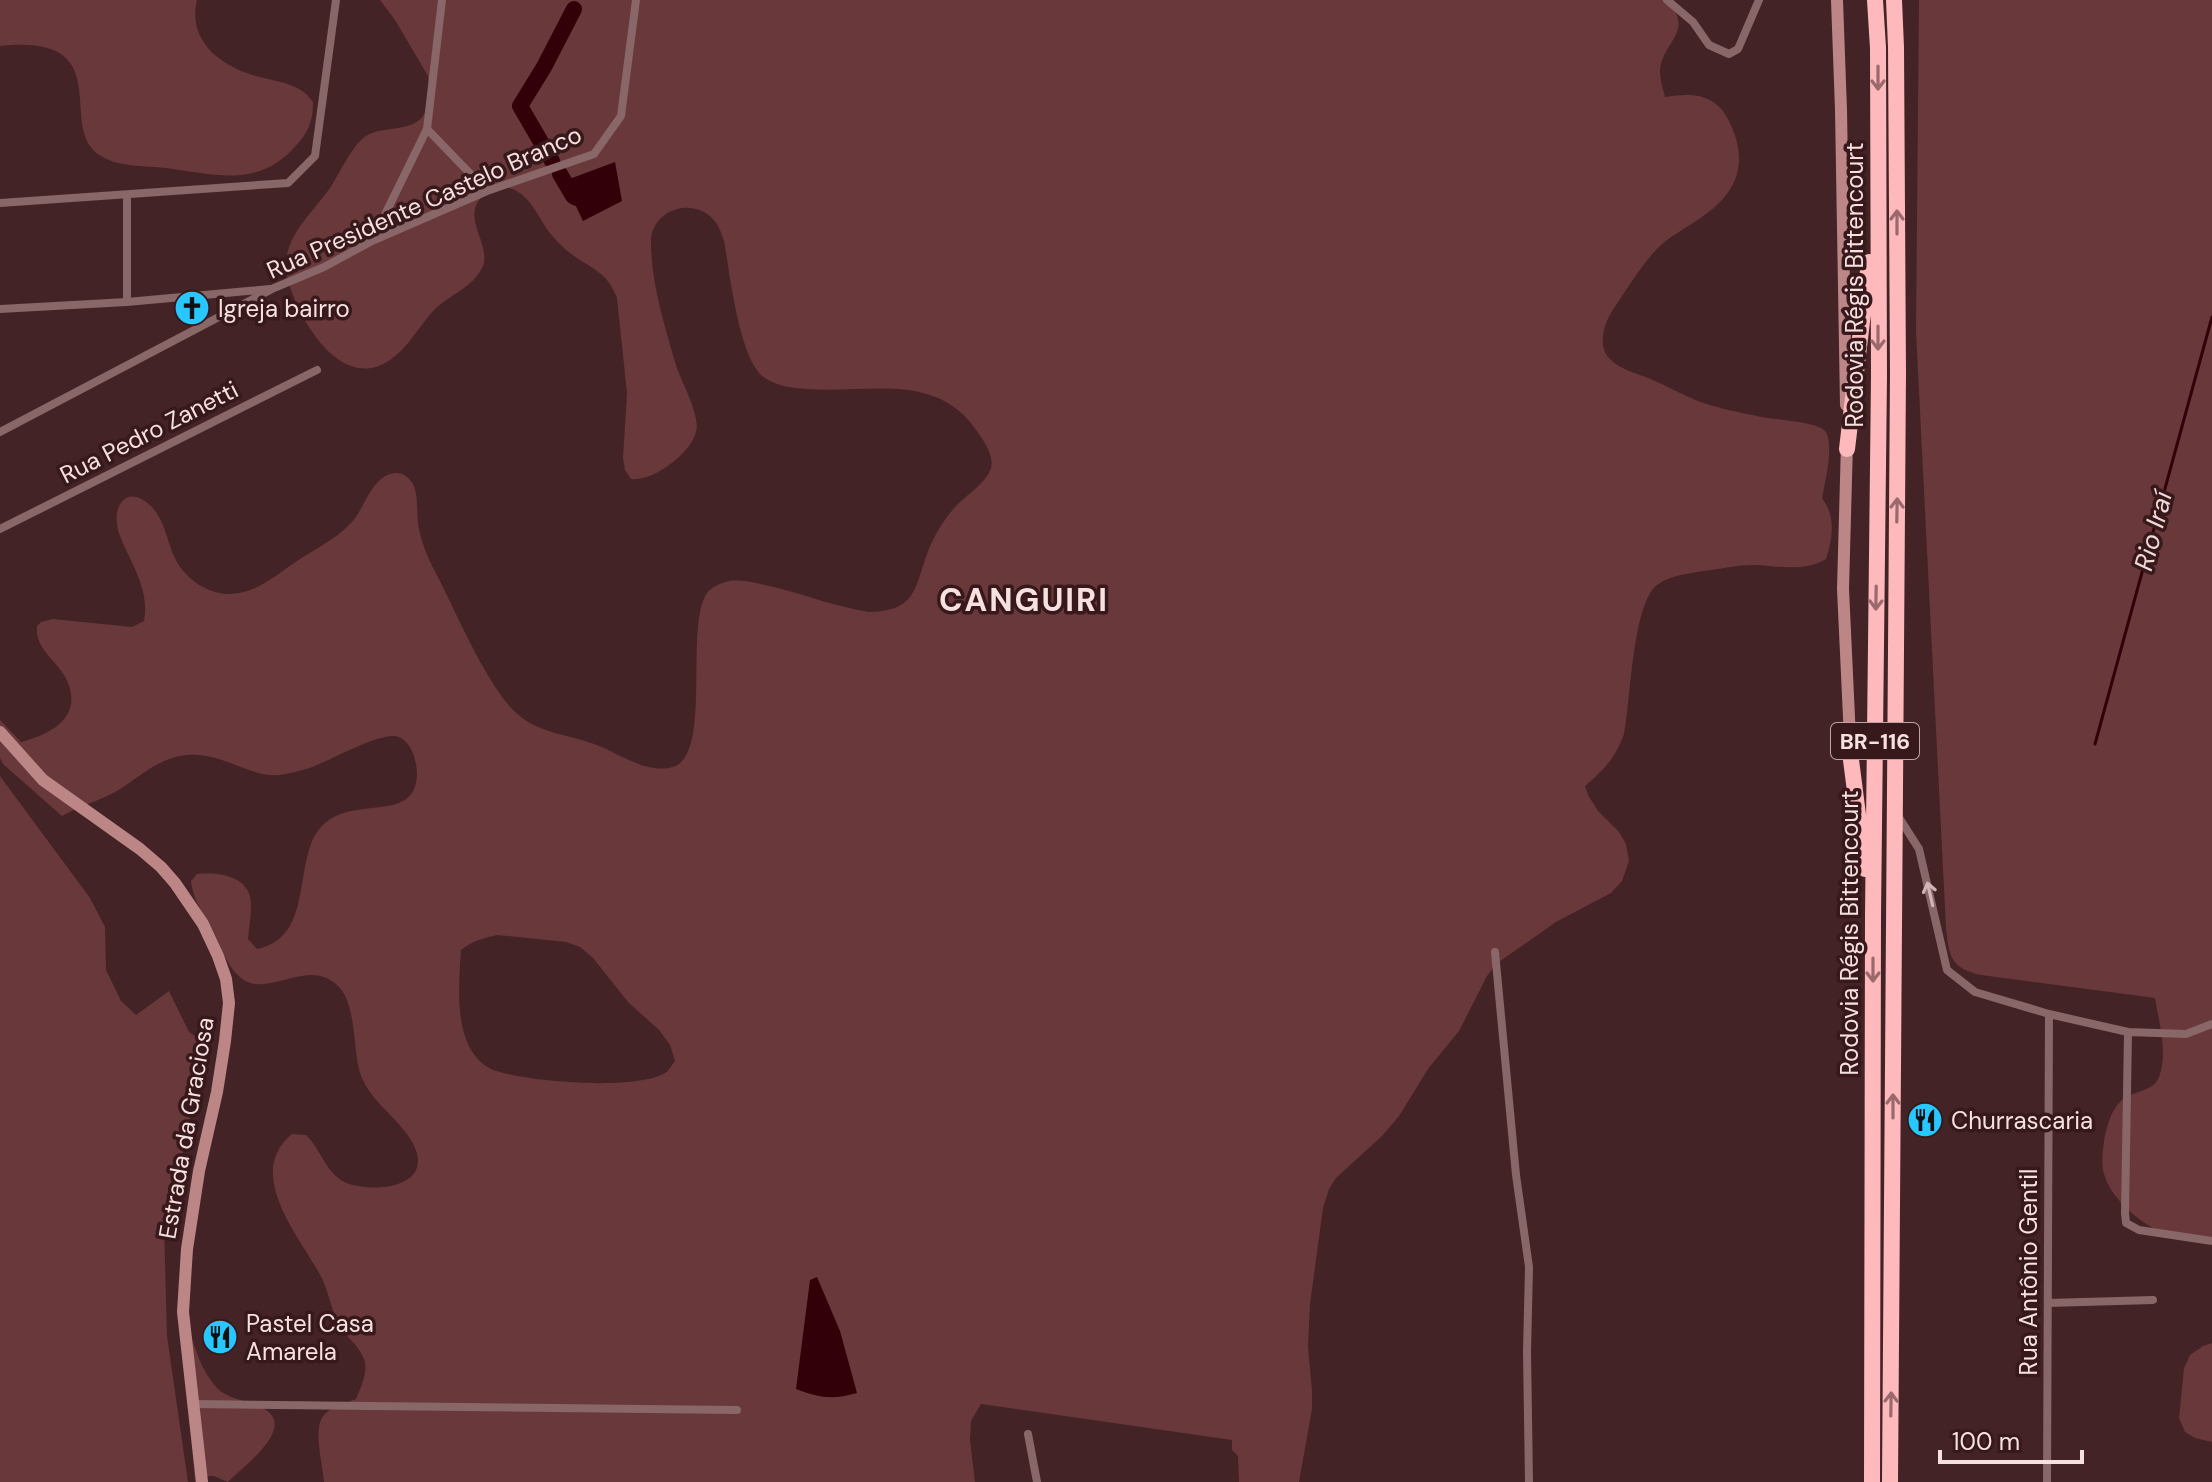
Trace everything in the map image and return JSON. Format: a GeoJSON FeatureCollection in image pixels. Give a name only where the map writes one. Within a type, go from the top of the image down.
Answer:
{"type":"FeatureCollection","features":[{"type":"Feature","properties":{"kind":"highway","name":"Rodovia Régis Bittencourt"},"geometry":{"type":"LineString","coordinates":[[1872,1482],[1873,915],[1879,376],[1878,48],[1875,0]]}},
{"type":"Feature","properties":{"kind":"highway","name":"Rodovia Régis Bittencourt"},"geometry":{"type":"LineString","coordinates":[[1890,1482],[1898,373],[1894,0]]}},
{"type":"Feature","properties":{"kind":"highway"},"geometry":{"type":"LineString","coordinates":[[1847,449],[1878,189]]}},
{"type":"Feature","properties":{"kind":"highway"},"geometry":{"type":"LineString","coordinates":[[1851,760],[1873,915]]}},
{"type":"Feature","properties":{"kind":"main road"},"geometry":{"type":"LineString","coordinates":[[1837,0],[1847,449],[1843,589],[1851,760]]}},
{"type":"Feature","properties":{"kind":"main road","name":"Estrada da Graciosa"},"geometry":{"type":"LineString","coordinates":[[0,732],[43,780],[161,867],[203,924],[226,979],[229,1003],[223,1054],[199,1171],[187,1249],[183,1312],[202,1482]]}},
{"type":"Feature","properties":{"kind":"street"},"geometry":{"type":"LineString","coordinates":[[0,203],[288,183],[315,156],[336,0]]}},
{"type":"Feature","properties":{"kind":"street"},"geometry":{"type":"LineString","coordinates":[[372,241],[427,129],[442,0]]}},
{"type":"Feature","properties":{"kind":"street","name":"Rua Presidente Castelo Branco"},"geometry":{"type":"LineString","coordinates":[[0,432],[274,288],[324,267],[372,241],[487,191],[594,154],[621,116],[636,0]]}},
{"type":"Feature","properties":{"kind":"street"},"geometry":{"type":"LineString","coordinates":[[1667,0],[1693,22],[1709,45],[1729,54],[1738,49],[1759,0]]}},
{"type":"Feature","properties":{"kind":"street"},"geometry":{"type":"LineString","coordinates":[[427,129],[487,191]]}},
{"type":"Feature","properties":{"kind":"street"},"geometry":{"type":"LineString","coordinates":[[127,195],[127,302]]}},
{"type":"Feature","properties":{"kind":"street"},"geometry":{"type":"LineString","coordinates":[[0,309],[127,302],[274,288]]}},
{"type":"Feature","properties":{"kind":"street","name":"Rua Pedro Zanetti"},"geometry":{"type":"LineString","coordinates":[[0,529],[317,370]]}},
{"type":"Feature","properties":{"kind":"street"},"geometry":{"type":"LineString","coordinates":[[1894,811],[1919,849],[1947,970],[1975,992],[2049,1014],[2128,1032],[2186,1034],[2212,1024]]}},
{"type":"Feature","properties":{"kind":"street"},"geometry":{"type":"LineString","coordinates":[[1495,952],[1516,1175],[1529,1267],[1529,1482]]}},
{"type":"Feature","properties":{"kind":"street","name":"Rua Antônio Gentil"},"geometry":{"type":"LineString","coordinates":[[2047,1482],[2049,1014]]}},
{"type":"Feature","properties":{"kind":"street"},"geometry":{"type":"LineString","coordinates":[[2128,1032],[2126,1223],[2139,1230],[2212,1241]]}},
{"type":"Feature","properties":{"kind":"street"},"geometry":{"type":"LineString","coordinates":[[2048,1303],[2153,1300]]}},
{"type":"Feature","properties":{"kind":"street"},"geometry":{"type":"LineString","coordinates":[[193,1404],[737,1410]]}},
{"type":"Feature","properties":{"kind":"street"},"geometry":{"type":"LineString","coordinates":[[1028,1434],[1037,1482]]}},
{"type":"Feature","properties":{"kind":"shaded area"},"geometry":{"type":"Polygon","coordinates":[[[0,0],[197,0],[197,28],[210,50],[243,72],[303,92],[313,102],[308,128],[278,162],[248,174],[217,175],[108,160],[88,143],[79,86],[73,68],[61,54],[37,46],[0,46],[0,0]]]}},
{"type":"Feature","properties":{"kind":"shaded area"},"geometry":{"type":"Polygon","coordinates":[[[380,0],[1667,0],[1674,10],[1678,26],[1660,68],[1665,97],[1693,95],[1716,104],[1735,135],[1739,164],[1736,177],[1722,200],[1665,242],[1641,268],[1608,319],[1603,337],[1604,349],[1618,365],[1698,401],[1822,428],[1828,438],[1829,455],[1822,498],[1830,513],[1832,535],[1826,559],[1810,566],[1754,565],[1690,573],[1663,581],[1649,596],[1637,632],[1624,734],[1609,763],[1585,786],[1598,811],[1619,832],[1626,844],[1629,861],[1622,881],[1611,893],[1556,922],[1496,964],[1459,1031],[1428,1069],[1399,1116],[1336,1178],[1329,1189],[1323,1208],[1310,1304],[1308,1347],[1312,1409],[1299,1482],[1239,1482],[1238,1456],[1232,1450],[1232,1440],[981,1404],[971,1421],[975,1482],[324,1482],[319,1426],[326,1413],[356,1399],[364,1377],[365,1363],[338,1323],[321,1277],[288,1221],[274,1184],[273,1166],[279,1149],[292,1134],[306,1135],[341,1180],[363,1187],[392,1186],[413,1175],[418,1165],[417,1153],[403,1128],[374,1097],[363,1079],[351,1015],[339,987],[327,978],[315,975],[264,984],[241,978],[228,962],[199,907],[191,881],[197,874],[206,874],[224,875],[240,882],[250,896],[248,939],[257,949],[273,943],[285,934],[298,907],[311,844],[322,826],[354,810],[403,801],[413,792],[417,775],[414,757],[405,741],[395,736],[365,743],[310,768],[280,775],[257,773],[208,756],[180,756],[147,770],[117,791],[62,816],[0,758],[0,720],[21,742],[55,727],[69,711],[70,689],[64,675],[42,647],[37,626],[53,619],[132,627],[144,621],[142,587],[117,526],[118,508],[128,497],[143,500],[156,512],[177,562],[188,576],[202,587],[232,594],[264,583],[332,539],[356,517],[381,479],[400,473],[408,478],[415,489],[419,529],[431,564],[476,655],[510,707],[529,722],[547,730],[594,744],[646,766],[670,768],[679,764],[688,751],[693,732],[698,630],[701,609],[709,591],[729,581],[740,581],[869,612],[898,606],[913,592],[943,522],[977,488],[992,463],[979,434],[962,414],[944,401],[923,393],[901,389],[795,388],[765,378],[756,369],[742,336],[720,229],[704,212],[694,209],[674,210],[665,215],[653,231],[651,242],[659,303],[675,362],[696,416],[696,432],[679,457],[650,476],[631,479],[625,470],[627,393],[617,298],[613,289],[598,271],[559,243],[530,203],[515,190],[493,190],[476,205],[475,222],[483,249],[483,266],[467,285],[434,310],[402,349],[390,360],[372,368],[355,367],[339,360],[324,347],[301,313],[288,280],[288,252],[299,228],[362,139],[379,131],[409,126],[423,116],[427,106],[428,76],[380,0]],[[497,935],[461,950],[461,1021],[477,1058],[491,1069],[506,1074],[581,1083],[634,1081],[668,1071],[675,1061],[670,1045],[659,1030],[628,1002],[593,958],[580,947],[566,942],[497,935]]]}},
{"type":"Feature","properties":{"kind":"shaded area"},"geometry":{"type":"Polygon","coordinates":[[[1919,0],[2212,0],[2212,1237],[2209,1238],[2171,1235],[2144,1222],[2120,1202],[2103,1172],[2105,1135],[2114,1109],[2125,1098],[2152,1086],[2162,1068],[2163,1048],[2155,998],[1981,975],[1957,964],[1948,946],[1916,332],[1919,0]]]}},
{"type":"Feature","properties":{"kind":"shaded area"},"geometry":{"type":"Polygon","coordinates":[[[615,162],[622,201],[583,221],[564,181],[615,162]]]}},
{"type":"Feature","properties":{"kind":"shaded area"},"geometry":{"type":"Polygon","coordinates":[[[0,776],[90,898],[105,927],[106,970],[121,1001],[136,1015],[169,991],[189,1032],[199,1039],[199,1071],[175,1193],[164,1225],[167,1336],[188,1482],[0,1482],[0,776]]]}},
{"type":"Feature","properties":{"kind":"shaded area"},"geometry":{"type":"Polygon","coordinates":[[[817,1277],[840,1331],[857,1393],[826,1397],[796,1389],[810,1280],[817,1277]]]}},
{"type":"Feature","properties":{"kind":"shaded area"},"geometry":{"type":"Polygon","coordinates":[[[188,1327],[203,1367],[217,1388],[270,1413],[275,1422],[266,1444],[228,1482],[214,1476],[204,1476],[195,1482],[188,1398],[188,1327]]]}},
{"type":"Feature","properties":{"kind":"shaded area"},"geometry":{"type":"Polygon","coordinates":[[[2212,1343],[2212,1442],[2185,1432],[2179,1418],[2184,1368],[2190,1355],[2212,1343]]]}},
{"type":"Feature","properties":{"kind":"waterway"},"geometry":{"type":"LineString","coordinates":[[552,161],[520,106],[574,9]]}},
{"type":"Feature","properties":{"kind":"waterway"},"geometry":{"type":"LineString","coordinates":[[560,174],[577,198]]}},
{"type":"Feature","properties":{"kind":"waterway","name":"Rio Iraí"},"geometry":{"type":"LineString","coordinates":[[2095,744],[2212,317]]}},
{"type":"Feature","properties":{"kind":"place","name":"Igreja bairro"},"geometry":{"type":"Point","coordinates":[192,308]}},
{"type":"Feature","properties":{"kind":"place","name":"Churrascaria"},"geometry":{"type":"Point","coordinates":[1925,1120]}},
{"type":"Feature","properties":{"kind":"place","name":"Pastel Casa Amarela"},"geometry":{"type":"Point","coordinates":[220,1337]}},
{"type":"Feature","properties":{"kind":"district","name":"CANGUIRI"},"geometry":{"type":"Point","coordinates":[1024,600]}}]}
